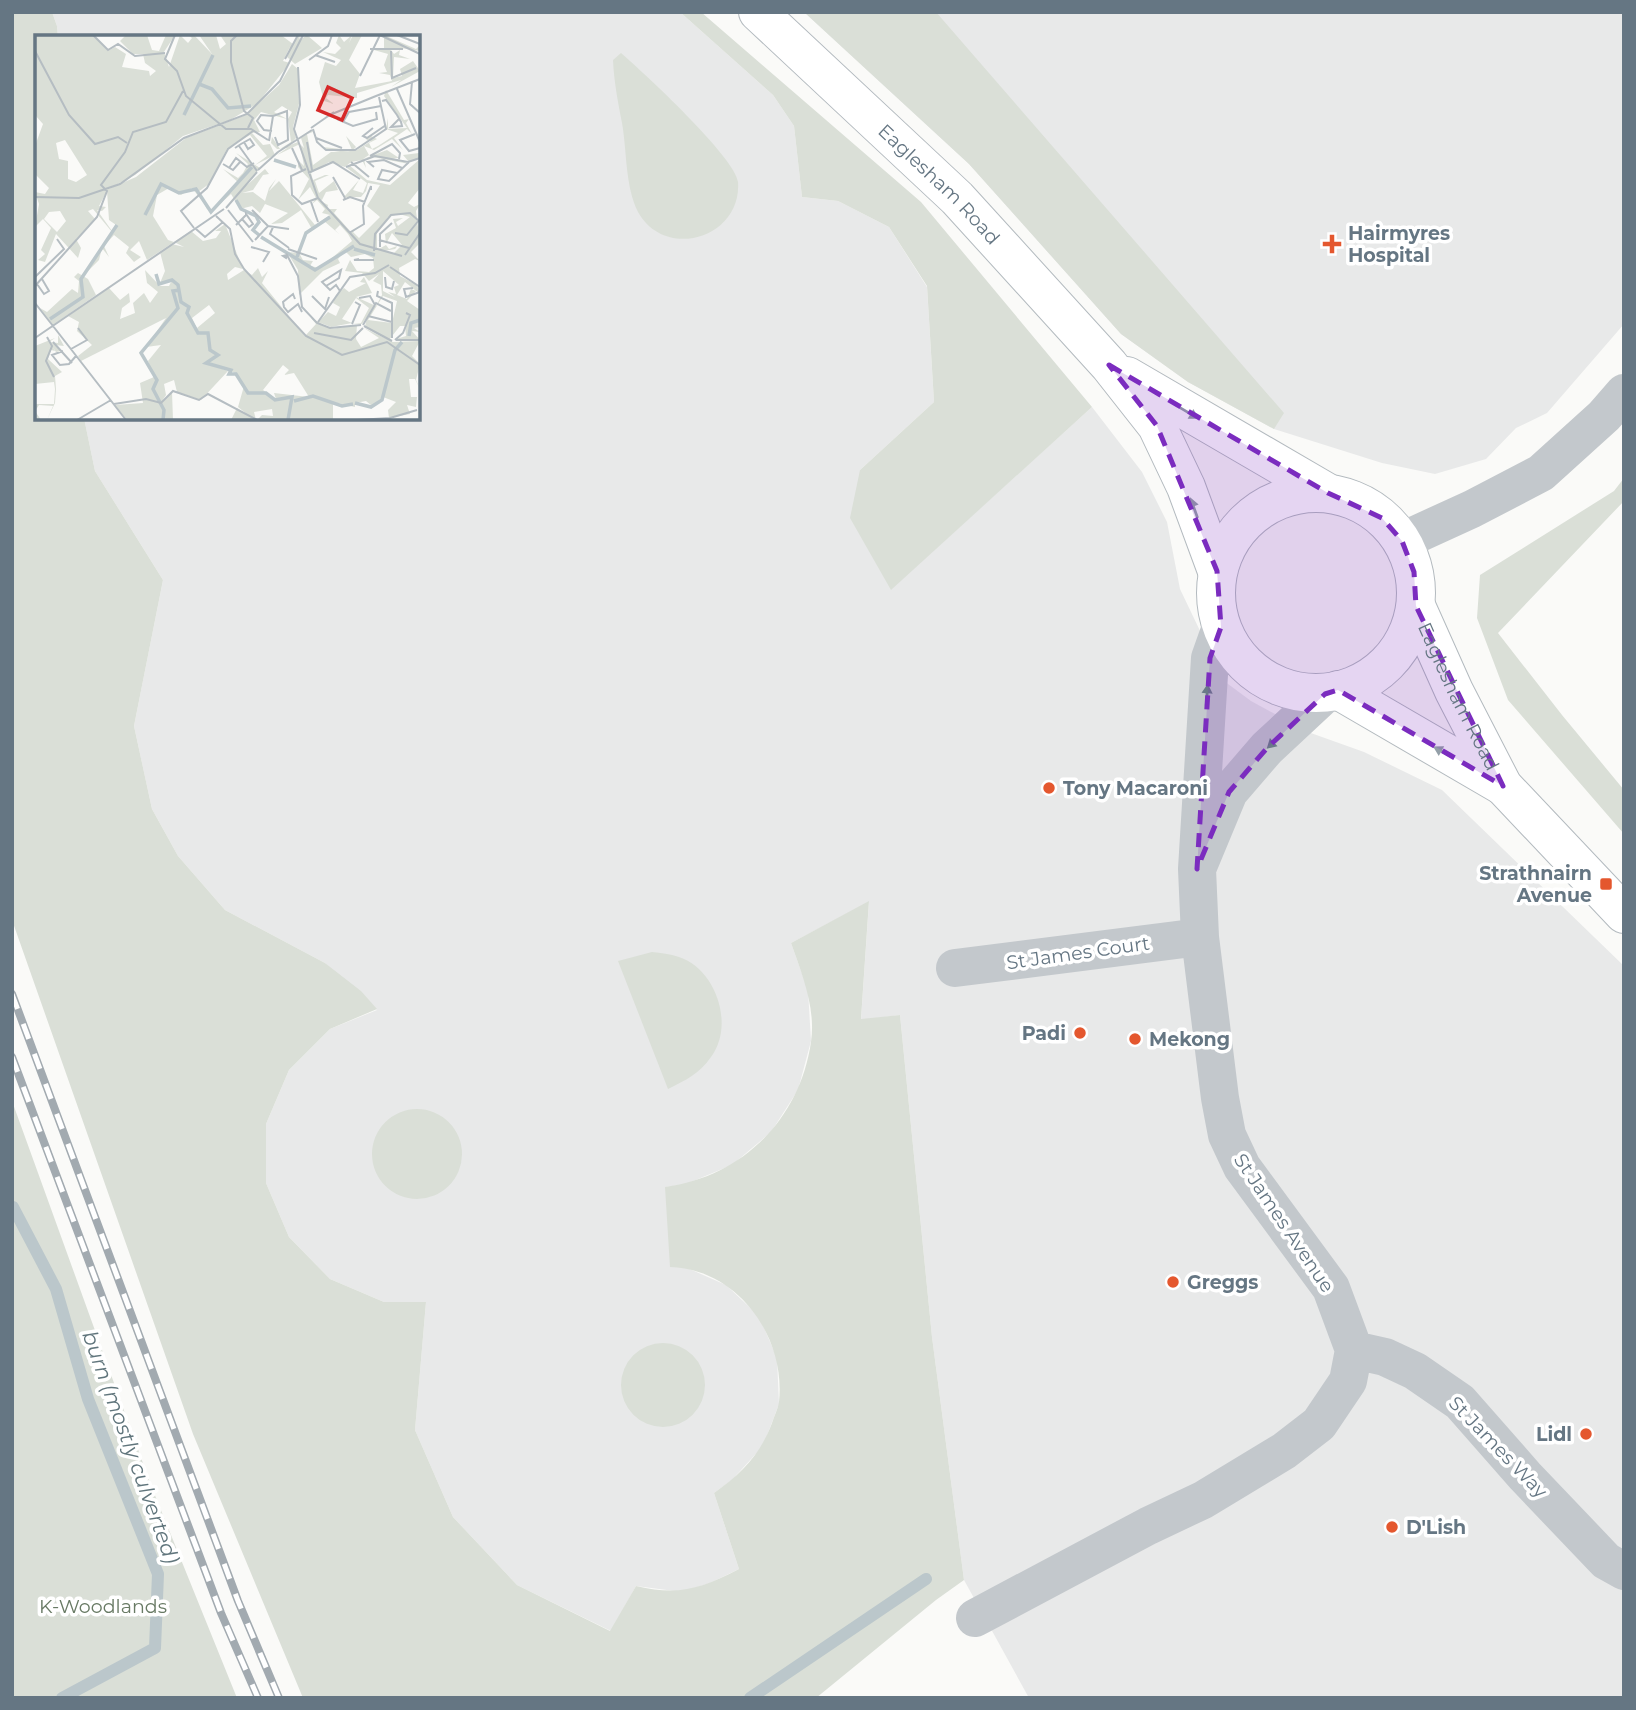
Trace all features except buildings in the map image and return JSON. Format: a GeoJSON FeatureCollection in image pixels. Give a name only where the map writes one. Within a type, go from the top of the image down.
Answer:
{"type":"FeatureCollection","features":[{"type":"Feature","properties":{"kind":"main road","name":"Eaglesham Road"},"geometry":{"type":"LineString","coordinates":[[758,12],[957,198],[1110,365],[1157,426],[1186,487],[1217,572]]}},
{"type":"Feature","properties":{"kind":"main road","name":"Eaglesham Road"},"geometry":{"type":"LineString","coordinates":[[1110,365],[1328,494]]}},
{"type":"Feature","properties":{"kind":"main road"},"geometry":{"type":"LineString","coordinates":[[1328,494],[1356,502],[1382,518],[1402,541],[1414,572],[1416,606],[1406,638],[1387,665],[1358,685],[1331,692],[1290,691],[1259,677],[1234,652],[1221,627],[1215,600],[1217,572],[1227,545],[1244,522],[1269,504],[1297,495],[1328,494]]}},
{"type":"Feature","properties":{"kind":"main road","name":"Eaglesham Road"},"geometry":{"type":"LineString","coordinates":[[1416,606],[1454,691],[1503,786],[1624,914]]}},
{"type":"Feature","properties":{"kind":"main road","name":"Eaglesham Road"},"geometry":{"type":"LineString","coordinates":[[1331,692],[1503,786]]}},
{"type":"Feature","properties":{"kind":"street"},"geometry":{"type":"LineString","coordinates":[[1402,541],[1541,473],[1589,431],[1624,393]]}},
{"type":"Feature","properties":{"kind":"street","name":"St James Avenue"},"geometry":{"type":"LineString","coordinates":[[1221,627],[1210,658],[1197,869],[1200,937],[1220,1098],[1227,1135],[1242,1167],[1331,1288],[1354,1350]]}},
{"type":"Feature","properties":{"kind":"street","name":"St James Avenue"},"geometry":{"type":"LineString","coordinates":[[1197,869],[1230,792],[1267,748],[1331,692]]}},
{"type":"Feature","properties":{"kind":"street","name":"St James Court"},"geometry":{"type":"LineString","coordinates":[[956,968],[1200,937]]}},
{"type":"Feature","properties":{"kind":"street"},"geometry":{"type":"LineString","coordinates":[[975,1618],[1148,1526],[1203,1500],[1284,1451],[1319,1424],[1348,1381],[1354,1350]]}},
{"type":"Feature","properties":{"kind":"street","name":"St James Way"},"geometry":{"type":"LineString","coordinates":[[1354,1350],[1385,1357],[1415,1371],[1460,1402],[1525,1476],[1606,1561],[1624,1572]]}},
{"type":"Feature","properties":{"kind":"highlighted area"},"geometry":{"type":"Polygon","coordinates":[[[1109,365],[1328,493],[1382,518],[1402,541],[1414,572],[1416,606],[1503,786],[1338,690],[1325,694],[1267,748],[1229,792],[1197,869],[1210,658],[1221,627],[1217,571],[1157,426],[1109,365]]]}},
{"type":"Feature","properties":{"kind":"shaded area"},"geometry":{"type":"Polygon","coordinates":[[[52,12],[680,12],[773,95],[794,126],[802,197],[838,201],[889,227],[927,287],[934,402],[860,470],[891,589],[1092,407],[1142,472],[1167,522],[1180,589],[1224,681],[1251,701],[1308,732],[1364,752],[1442,790],[1624,966],[1624,1698],[1029,1698],[964,1580],[932,1337],[900,1015],[861,1020],[869,902],[791,943],[808,990],[811,1041],[798,1090],[771,1132],[732,1165],[686,1184],[666,1187],[685,1267],[726,1285],[759,1316],[777,1358],[779,1404],[763,1446],[732,1480],[714,1493],[739,1569],[710,1583],[682,1592],[636,1586],[611,1631],[517,1585],[453,1517],[415,1430],[426,1302],[384,1302],[330,1279],[289,1237],[266,1183],[266,1124],[289,1070],[330,1029],[377,1010],[325,963],[225,910],[178,856],[152,809],[134,726],[163,580],[95,471],[84,420],[420,420],[420,35],[58,35],[52,12]]]}},
{"type":"Feature","properties":{"kind":"shaded area","name":"Hairmyres Hospital"},"geometry":{"type":"Polygon","coordinates":[[[804,12],[1624,12],[1624,324],[1547,413],[1516,428],[1486,459],[1435,474],[1382,463],[1274,429],[1188,382],[1121,334],[969,164],[804,12]]]}},
{"type":"Feature","properties":{"kind":"green space"},"geometry":{"type":"Polygon","coordinates":[[[12,12],[52,12],[58,35],[35,35],[35,420],[84,420],[95,471],[163,580],[134,726],[152,809],[178,856],[225,910],[325,963],[361,991],[377,1009],[330,1029],[289,1070],[266,1124],[266,1183],[289,1237],[330,1279],[384,1302],[426,1302],[415,1430],[453,1517],[517,1585],[610,1631],[636,1586],[665,1590],[689,1589],[739,1569],[714,1493],[741,1470],[762,1445],[778,1405],[779,1378],[766,1331],[753,1311],[736,1293],[717,1280],[694,1271],[670,1267],[665,1187],[693,1181],[719,1171],[763,1140],[780,1119],[805,1070],[812,1029],[807,991],[791,943],[869,901],[861,1019],[900,1015],[932,1337],[964,1580],[816,1698],[303,1698],[193,1434],[12,920],[12,12]]]}},
{"type":"Feature","properties":{"kind":"green space"},"geometry":{"type":"Polygon","coordinates":[[[680,12],[701,12],[921,202],[1092,407],[891,590],[850,518],[860,470],[934,402],[927,286],[889,227],[838,201],[802,197],[794,126],[773,95],[680,12]]]}},
{"type":"Feature","properties":{"kind":"green space"},"geometry":{"type":"Polygon","coordinates":[[[804,12],[936,12],[1284,413],[1274,429],[1188,382],[1121,334],[969,164],[804,12]]]}},
{"type":"Feature","properties":{"kind":"green space"},"geometry":{"type":"Polygon","coordinates":[[[621,53],[687,116],[733,170],[738,182],[736,201],[728,217],[715,229],[700,236],[683,239],[666,236],[650,227],[638,212],[629,180],[614,76],[613,60],[621,53]]]}},
{"type":"Feature","properties":{"kind":"green space"},"geometry":{"type":"Polygon","coordinates":[[[1624,478],[1624,501],[1498,633],[1624,790],[1624,834],[1508,700],[1477,618],[1480,575],[1614,491],[1624,478]]]}},
{"type":"Feature","properties":{"kind":"green space"},"geometry":{"type":"Polygon","coordinates":[[[652,952],[669,954],[692,963],[712,985],[721,1014],[718,1044],[711,1057],[697,1072],[668,1089],[618,961],[652,952]]]}},
{"type":"Feature","properties":{"kind":"green space","name":"K-Woodlands"},"geometry":{"type":"Polygon","coordinates":[[[12,1101],[152,1488],[237,1698],[12,1698],[12,1101]]]}},
{"type":"Feature","properties":{"kind":"green space"},"geometry":{"type":"Polygon","coordinates":[[[408,1109],[426,1109],[442,1116],[455,1129],[462,1145],[462,1163],[455,1179],[442,1192],[426,1199],[408,1199],[392,1192],[379,1179],[372,1163],[372,1145],[379,1129],[392,1116],[408,1109]]]}},
{"type":"Feature","properties":{"kind":"green space"},"geometry":{"type":"Polygon","coordinates":[[[663,1343],[686,1350],[698,1362],[705,1385],[698,1408],[686,1420],[663,1427],[640,1420],[628,1408],[621,1385],[628,1362],[640,1350],[663,1343]]]}},
{"type":"Feature","properties":{"kind":"waterway","name":"burn (mostly culverted)"},"geometry":{"type":"LineString","coordinates":[[13,1207],[56,1289],[88,1399],[158,1574],[155,1648],[62,1698]]}},
{"type":"Feature","properties":{"kind":"waterway"},"geometry":{"type":"LineString","coordinates":[[750,1698],[926,1579]]}},
{"type":"Feature","properties":{"kind":"railway"},"geometry":{"type":"LineString","coordinates":[[12,994],[238,1601],[279,1698]]}},
{"type":"Feature","properties":{"kind":"railway"},"geometry":{"type":"LineString","coordinates":[[12,1057],[221,1613],[258,1698]]}},
{"type":"Feature","properties":{"kind":"place","name":"Hairmyres Hospital"},"geometry":{"type":"Point","coordinates":[1332,244]}},
{"type":"Feature","properties":{"kind":"place","name":"Tony Macaroni"},"geometry":{"type":"Point","coordinates":[1049,788]}},
{"type":"Feature","properties":{"kind":"place","name":"Strathnairn Avenue"},"geometry":{"type":"Point","coordinates":[1606,884]}},
{"type":"Feature","properties":{"kind":"place","name":"Padi"},"geometry":{"type":"Point","coordinates":[1080,1033]}},
{"type":"Feature","properties":{"kind":"place","name":"Mekong"},"geometry":{"type":"Point","coordinates":[1135,1039]}},
{"type":"Feature","properties":{"kind":"place","name":"Greggs"},"geometry":{"type":"Point","coordinates":[1173,1282]}},
{"type":"Feature","properties":{"kind":"place","name":"Lidl"},"geometry":{"type":"Point","coordinates":[1586,1434]}},
{"type":"Feature","properties":{"kind":"place","name":"D'Lish"},"geometry":{"type":"Point","coordinates":[1392,1527]}}]}
